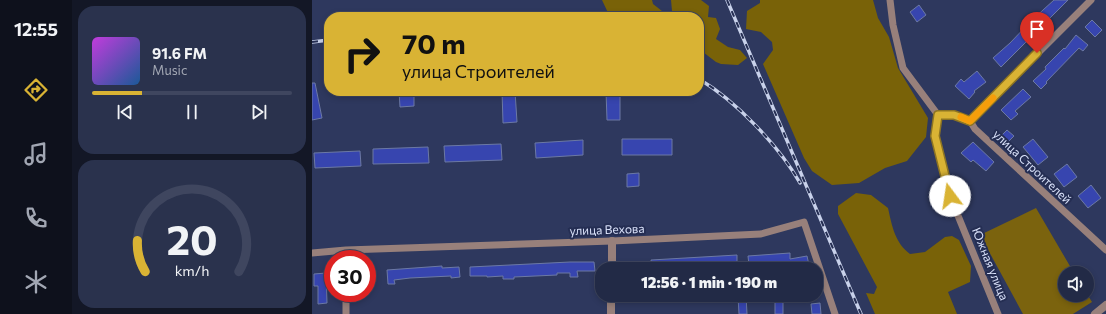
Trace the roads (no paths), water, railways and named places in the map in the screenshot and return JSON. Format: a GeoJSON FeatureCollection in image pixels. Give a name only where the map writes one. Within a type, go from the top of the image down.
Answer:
{"type":"FeatureCollection","features":[{"type":"Feature","properties":{"kind":"street"},"geometry":{"type":"LineString","coordinates":[[890,0],[893,25],[903,68],[938,115],[954,115],[970,121],[1091,0]]}},
{"type":"Feature","properties":{"kind":"street","name":"Южная улица"},"geometry":{"type":"LineString","coordinates":[[938,115],[935,136],[950,196],[998,314]]}},
{"type":"Feature","properties":{"kind":"street","name":"улица Строителей"},"geometry":{"type":"LineString","coordinates":[[970,121],[975,129],[1106,250]]}},
{"type":"Feature","properties":{"kind":"street","name":"улица Вехова"},"geometry":{"type":"LineString","coordinates":[[346,250],[612,241],[761,234],[804,222],[835,314]]}},
{"type":"Feature","properties":{"kind":"street"},"geometry":{"type":"LineString","coordinates":[[612,241],[612,262]]}},
{"type":"Feature","properties":{"kind":"street","name":"улица Вехова"},"geometry":{"type":"LineString","coordinates":[[312,253],[324,252]]}},
{"type":"Feature","properties":{"kind":"street"},"geometry":{"type":"LineString","coordinates":[[346,302],[346,314]]}},
{"type":"Feature","properties":{"kind":"street"},"geometry":{"type":"LineString","coordinates":[[611,314],[612,302]]}},
{"type":"Feature","properties":{"kind":"street"},"geometry":{"type":"LineString","coordinates":[[1095,314],[1106,305]]}},
{"type":"Feature","properties":{"kind":"railway"},"geometry":{"type":"LineString","coordinates":[[727,0],[861,314]]}},
{"type":"Feature","properties":{"kind":"railway"},"geometry":{"type":"LineString","coordinates":[[312,42],[324,41]]}},
{"type":"Feature","properties":{"kind":"railway"},"geometry":{"type":"LineString","coordinates":[[704,82],[727,99],[756,125],[781,154],[800,183]]}}]}
